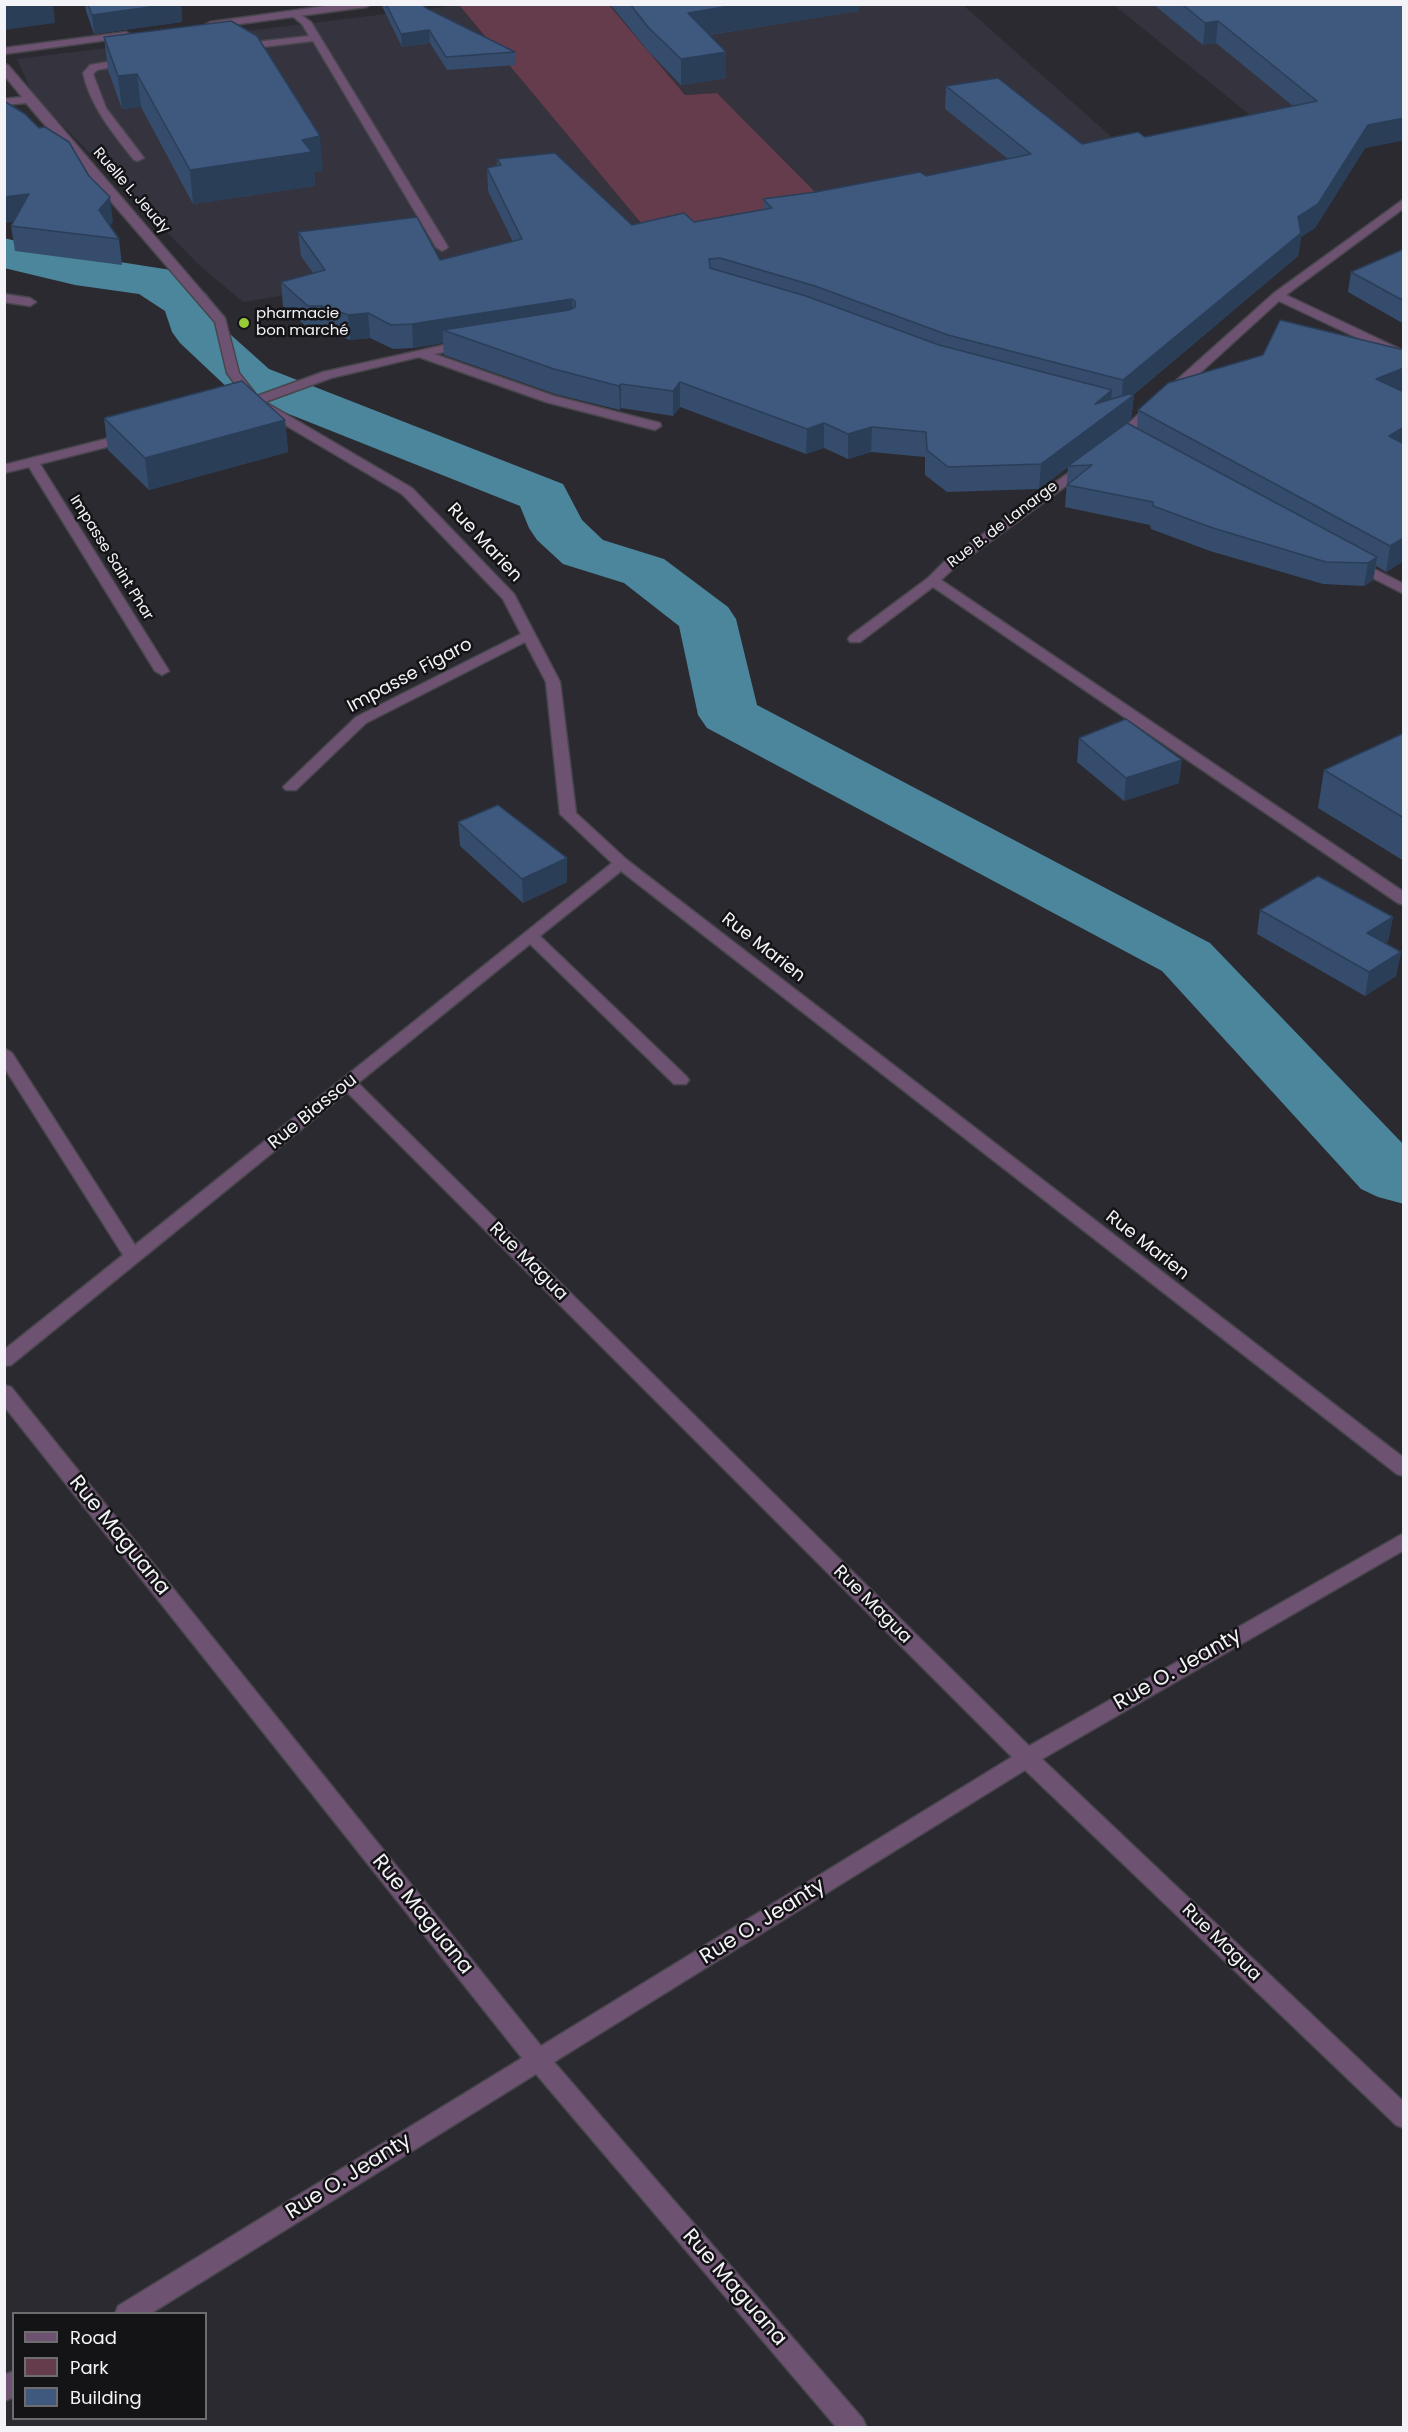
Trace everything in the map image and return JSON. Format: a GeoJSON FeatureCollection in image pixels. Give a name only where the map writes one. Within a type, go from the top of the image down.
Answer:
{"type":"FeatureCollection","features":[{"type":"Feature","properties":{"kind":"street"},"geometry":{"type":"LineString","coordinates":[[202,26],[366,4]]}},
{"type":"Feature","properties":{"kind":"street"},"geometry":{"type":"LineString","coordinates":[[295,14],[306,22],[442,247]]}},
{"type":"Feature","properties":{"kind":"street"},"geometry":{"type":"LineString","coordinates":[[4,51],[132,34]]}},
{"type":"Feature","properties":{"kind":"street"},"geometry":{"type":"LineString","coordinates":[[228,48],[316,38]]}},
{"type":"Feature","properties":{"kind":"street"},"geometry":{"type":"LineString","coordinates":[[138,158],[106,116],[90,87],[88,73],[94,67],[101,65],[139,60]]}},
{"type":"Feature","properties":{"kind":"street","name":"Ruelle L. Jeudy"},"geometry":{"type":"LineString","coordinates":[[4,67],[221,321],[233,373]]}},
{"type":"Feature","properties":{"kind":"street"},"geometry":{"type":"LineString","coordinates":[[4,102],[29,99]]}},
{"type":"Feature","properties":{"kind":"street","name":"Rue B. de Lanarge"},"geometry":{"type":"LineString","coordinates":[[1404,202],[1278,296],[1138,416],[1130,438],[1101,453],[949,565],[933,581],[1404,900]]}},
{"type":"Feature","properties":{"kind":"street"},"geometry":{"type":"LineString","coordinates":[[1278,296],[1404,356]]}},
{"type":"Feature","properties":{"kind":"street"},"geometry":{"type":"LineString","coordinates":[[4,298],[30,302]]}},
{"type":"Feature","properties":{"kind":"street"},"geometry":{"type":"LineString","coordinates":[[232,408],[255,402],[327,375],[419,353],[476,343]]}},
{"type":"Feature","properties":{"kind":"street"},"geometry":{"type":"LineString","coordinates":[[419,353],[550,399],[655,426]]}},
{"type":"Feature","properties":{"kind":"street","name":"Rue Marien"},"geometry":{"type":"LineString","coordinates":[[233,373],[255,402],[407,491],[509,597],[553,682],[568,814],[621,863],[1404,1469]]}},
{"type":"Feature","properties":{"kind":"street"},"geometry":{"type":"LineString","coordinates":[[4,469],[144,433]]}},
{"type":"Feature","properties":{"kind":"street","name":"Impasse Saint Phar"},"geometry":{"type":"LineString","coordinates":[[33,463],[162,671]]}},
{"type":"Feature","properties":{"kind":"street"},"geometry":{"type":"LineString","coordinates":[[1341,556],[1404,590]]}},
{"type":"Feature","properties":{"kind":"street"},"geometry":{"type":"LineString","coordinates":[[855,639],[933,581]]}},
{"type":"Feature","properties":{"kind":"street","name":"Impasse Figaro"},"geometry":{"type":"LineString","coordinates":[[291,787],[361,720],[529,635]]}},
{"type":"Feature","properties":{"kind":"street","name":"Rue Biassou"},"geometry":{"type":"LineString","coordinates":[[4,1360],[621,863]]}},
{"type":"Feature","properties":{"kind":"street"},"geometry":{"type":"LineString","coordinates":[[531,936],[680,1080]]}},
{"type":"Feature","properties":{"kind":"street"},"geometry":{"type":"LineString","coordinates":[[4,1053],[133,1257]]}},
{"type":"Feature","properties":{"kind":"street","name":"Rue Magua"},"geometry":{"type":"LineString","coordinates":[[348,1083],[1027,1758],[1404,2118]]}},
{"type":"Feature","properties":{"kind":"street","name":"Rue Maguana"},"geometry":{"type":"LineString","coordinates":[[4,1392],[539,2061],[854,2427]]}},
{"type":"Feature","properties":{"kind":"street","name":"Rue O. Jeanty"},"geometry":{"type":"LineString","coordinates":[[129,2312],[1027,1758],[1404,1540]]}},
{"type":"Feature","properties":{"kind":"shaded area"},"geometry":{"type":"Polygon","coordinates":[[[459,5],[651,235],[243,302],[199,265],[33,95],[17,59],[459,5]]]}},
{"type":"Feature","properties":{"kind":"shaded area"},"geometry":{"type":"Polygon","coordinates":[[[609,5],[963,5],[1133,156],[829,206],[717,93],[685,95],[609,5]]]}},
{"type":"Feature","properties":{"kind":"shaded area"},"geometry":{"type":"Polygon","coordinates":[[[1114,5],[1403,5],[1403,102],[1261,124],[1114,5]]]}},
{"type":"Feature","properties":{"kind":"green space"},"geometry":{"type":"Polygon","coordinates":[[[459,5],[609,5],[685,95],[717,93],[829,206],[651,235],[459,5]]]}},
{"type":"Feature","properties":{"kind":"building"},"geometry":{"type":"Polygon","coordinates":[[[88,4],[171,4],[92,15],[88,4]]]}},
{"type":"Feature","properties":{"kind":"building"},"geometry":{"type":"Polygon","coordinates":[[[386,4],[421,4],[515,52],[446,57],[429,30],[401,34],[386,4]]]}},
{"type":"Feature","properties":{"kind":"building"},"geometry":{"type":"Polygon","coordinates":[[[630,4],[741,4],[688,13],[726,52],[681,59],[648,27],[630,4]]]}},
{"type":"Feature","properties":{"kind":"building"},"geometry":{"type":"Polygon","coordinates":[[[1182,4],[1404,4],[1404,118],[1368,125],[1318,204],[1298,217],[1301,233],[1123,380],[948,335],[815,286],[720,258],[709,259],[710,268],[806,296],[939,345],[1112,390],[1095,404],[1129,394],[1134,395],[1041,464],[948,467],[927,450],[926,432],[872,427],[848,434],[824,423],[807,429],[680,382],[673,391],[621,384],[619,386],[554,369],[443,330],[569,310],[575,307],[575,301],[572,299],[412,324],[391,325],[368,313],[348,315],[322,306],[308,306],[281,282],[325,270],[298,232],[417,217],[440,260],[522,239],[487,168],[501,165],[497,159],[555,153],[632,225],[684,213],[694,222],[772,208],[763,199],[816,192],[920,172],[926,176],[1031,154],[946,86],[998,78],[1082,144],[1138,132],[1145,137],[1317,101],[1218,21],[1205,23],[1182,4]]]}},
{"type":"Feature","properties":{"kind":"building"},"geometry":{"type":"Polygon","coordinates":[[[231,21],[257,36],[320,136],[302,140],[312,152],[190,170],[137,74],[118,76],[104,37],[231,21]]]}},
{"type":"Feature","properties":{"kind":"building"},"geometry":{"type":"Polygon","coordinates":[[[4,101],[25,114],[39,128],[45,127],[69,142],[89,176],[110,197],[99,210],[119,239],[11,226],[29,194],[4,197],[4,101]]]}},
{"type":"Feature","properties":{"kind":"building"},"geometry":{"type":"Polygon","coordinates":[[[1404,249],[1404,301],[1351,272],[1404,249]]]}},
{"type":"Feature","properties":{"kind":"building"},"geometry":{"type":"Polygon","coordinates":[[[1280,320],[1404,350],[1404,368],[1376,379],[1404,392],[1404,427],[1389,436],[1404,444],[1404,538],[1390,546],[1138,410],[1168,383],[1263,355],[1280,320]]]}},
{"type":"Feature","properties":{"kind":"building"},"geometry":{"type":"Polygon","coordinates":[[[242,381],[285,420],[145,458],[104,418],[242,381]]]}},
{"type":"Feature","properties":{"kind":"building"},"geometry":{"type":"Polygon","coordinates":[[[1127,423],[1377,557],[1368,563],[1326,562],[1213,528],[1153,506],[1153,502],[1067,485],[1092,465],[1068,466],[1127,423]]]}},
{"type":"Feature","properties":{"kind":"building"},"geometry":{"type":"Polygon","coordinates":[[[1126,719],[1182,760],[1126,778],[1079,738],[1126,719]]]}},
{"type":"Feature","properties":{"kind":"building"},"geometry":{"type":"Polygon","coordinates":[[[1404,735],[1404,818],[1324,770],[1404,735]]]}},
{"type":"Feature","properties":{"kind":"building"},"geometry":{"type":"Polygon","coordinates":[[[498,805],[567,858],[522,879],[458,822],[498,805]]]}},
{"type":"Feature","properties":{"kind":"building"},"geometry":{"type":"Polygon","coordinates":[[[1318,876],[1393,917],[1367,933],[1401,952],[1369,972],[1260,910],[1318,876]]]}},
{"type":"Feature","properties":{"kind":"waterway"},"geometry":{"type":"LineString","coordinates":[[4,253],[75,270],[153,281],[188,304],[198,332],[250,380],[543,496],[557,528],[583,552],[644,571],[707,619],[729,715],[1186,957],[1387,1172],[1404,1180]]}},
{"type":"Feature","properties":{"kind":"place","name":"pharmacie bon marché"},"geometry":{"type":"Point","coordinates":[244,323]}}]}
